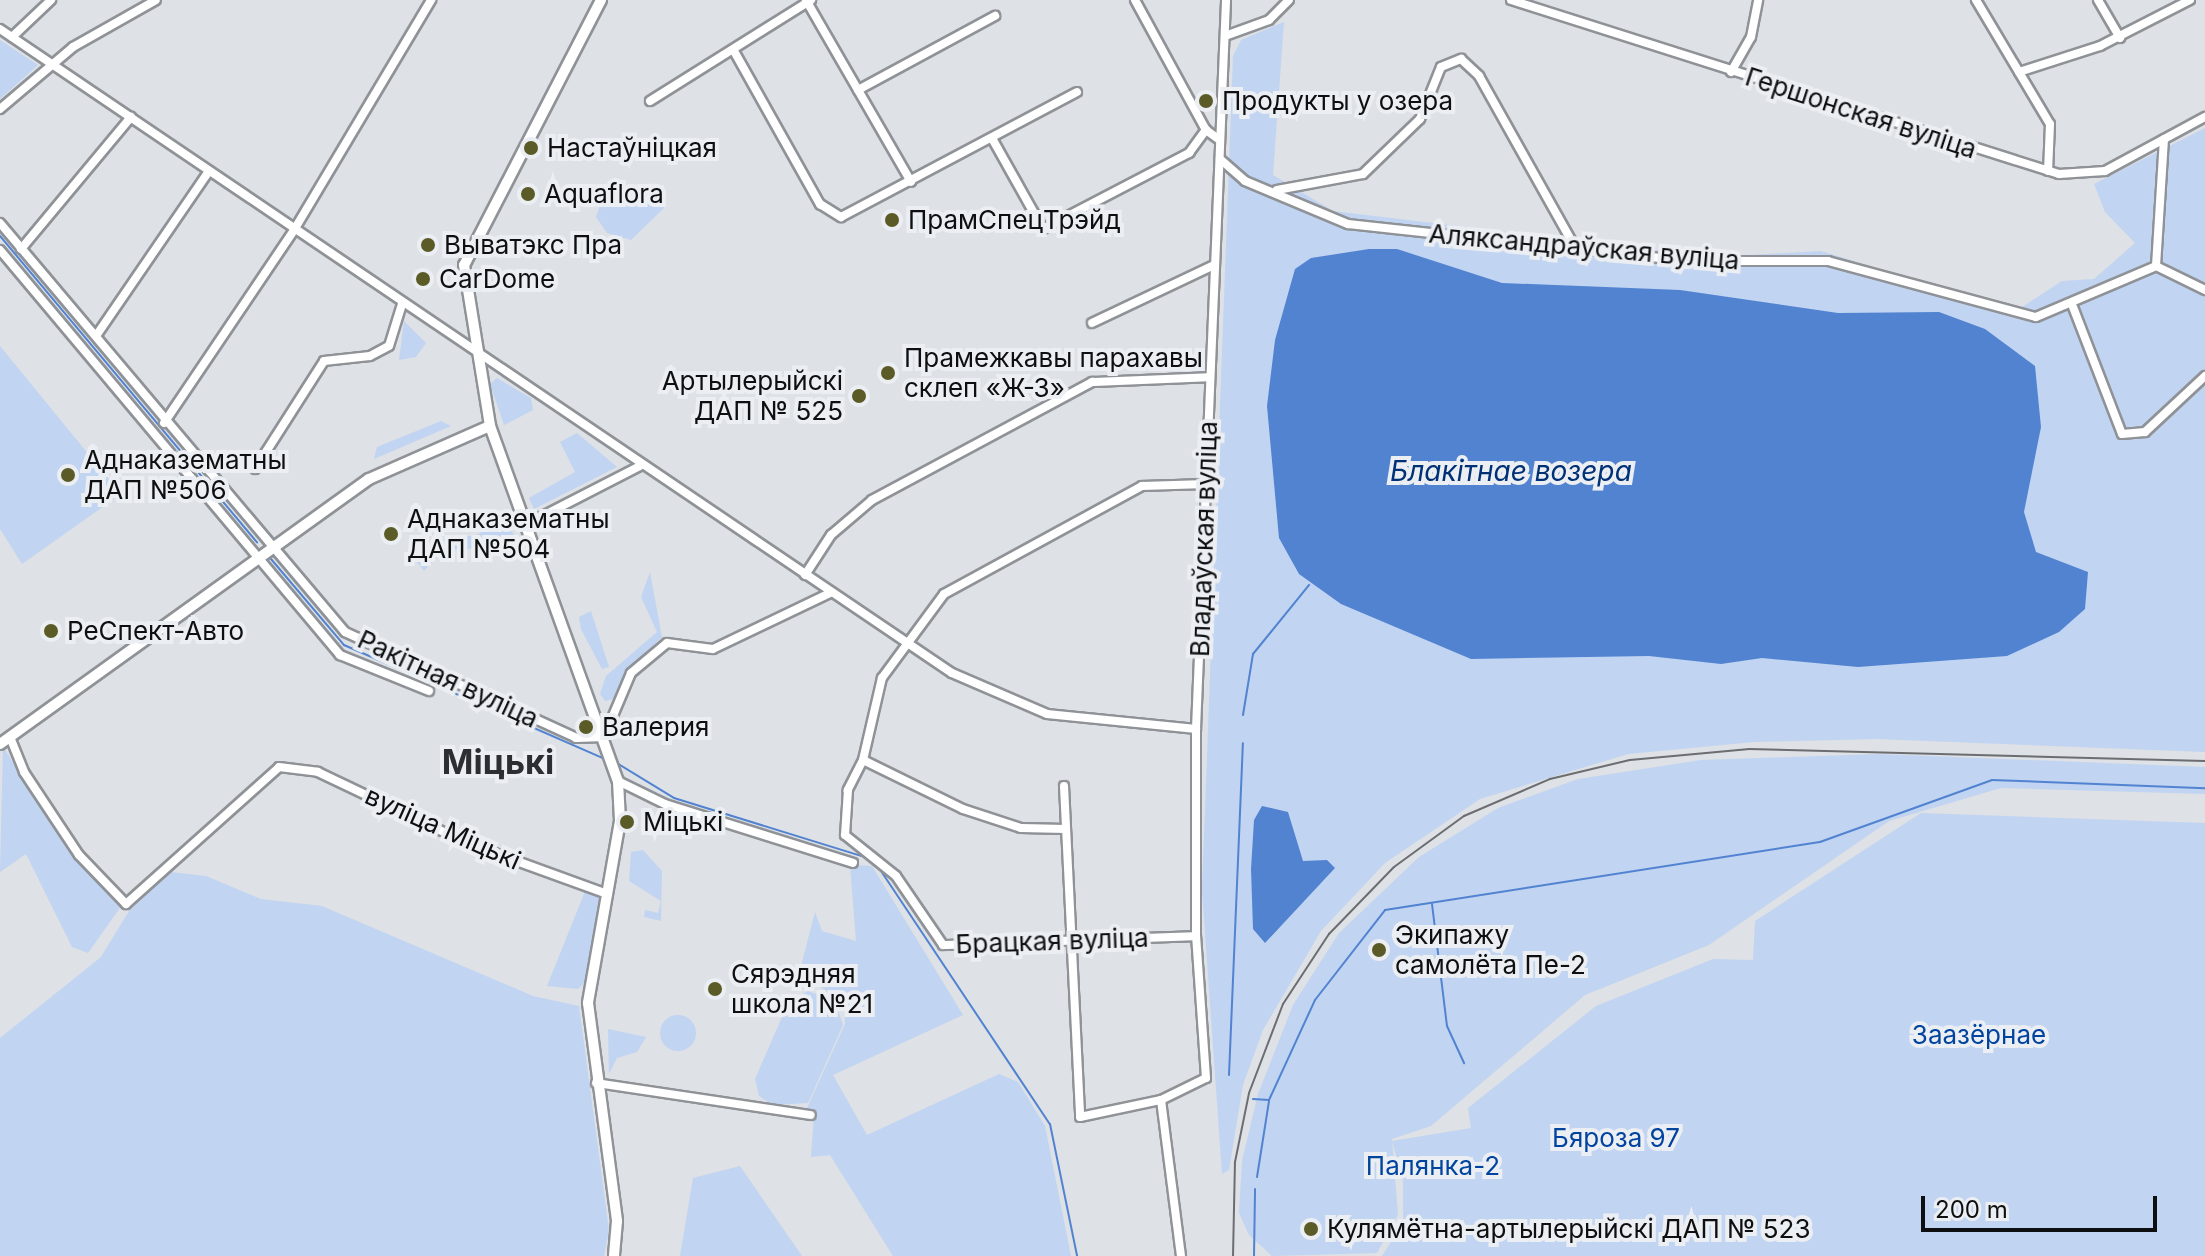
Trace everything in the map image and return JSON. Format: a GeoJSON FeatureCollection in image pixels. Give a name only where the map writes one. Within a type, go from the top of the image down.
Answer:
{"type":"FeatureCollection","features":[{"type":"Feature","properties":{"kind":"street"},"geometry":{"type":"LineString","coordinates":[[12,37],[51,0]]}},
{"type":"Feature","properties":{"kind":"street"},"geometry":{"type":"LineString","coordinates":[[0,109],[52,63],[156,0]]}},
{"type":"Feature","properties":{"kind":"street"},"geometry":{"type":"LineString","coordinates":[[164,423],[294,230],[431,0]]}},
{"type":"Feature","properties":{"kind":"street"},"geometry":{"type":"LineString","coordinates":[[601,0],[469,247],[465,277],[490,426],[618,781],[620,821],[588,1003],[595,1083],[617,1221],[614,1256]]}},
{"type":"Feature","properties":{"kind":"street"},"geometry":{"type":"LineString","coordinates":[[1135,0],[1206,130],[1220,140]]}},
{"type":"Feature","properties":{"kind":"street","name":"Владаўская вуліца"},"geometry":{"type":"LineString","coordinates":[[1161,1100],[1206,1078],[1196,936],[1196,729],[1226,0]]}},
{"type":"Feature","properties":{"kind":"street"},"geometry":{"type":"LineString","coordinates":[[1225,36],[1269,20],[1289,0]]}},
{"type":"Feature","properties":{"kind":"street","name":"Гершонская вуліца"},"geometry":{"type":"LineString","coordinates":[[1511,0],[2048,171],[2105,171],[2205,117]]}},
{"type":"Feature","properties":{"kind":"street"},"geometry":{"type":"LineString","coordinates":[[1731,72],[1751,37],[1758,0]]}},
{"type":"Feature","properties":{"kind":"street"},"geometry":{"type":"LineString","coordinates":[[1976,0],[2053,133],[2048,171]]}},
{"type":"Feature","properties":{"kind":"street"},"geometry":{"type":"LineString","coordinates":[[2098,0],[2120,38]]}},
{"type":"Feature","properties":{"kind":"street"},"geometry":{"type":"LineString","coordinates":[[2019,72],[2120,38],[2190,0]]}},
{"type":"Feature","properties":{"kind":"street"},"geometry":{"type":"LineString","coordinates":[[650,101],[734,51],[808,1],[911,182]]}},
{"type":"Feature","properties":{"kind":"street"},"geometry":{"type":"LineString","coordinates":[[858,90],[995,16]]}},
{"type":"Feature","properties":{"kind":"street"},"geometry":{"type":"LineString","coordinates":[[0,29],[904,645],[998,696],[1047,714],[1196,729]]}},
{"type":"Feature","properties":{"kind":"street"},"geometry":{"type":"LineString","coordinates":[[734,51],[829,215],[841,217],[993,140],[1077,92]]}},
{"type":"Feature","properties":{"kind":"street"},"geometry":{"type":"LineString","coordinates":[[1272,190],[1363,174],[1420,119],[1441,67],[1461,59],[1479,76],[1576,249]]}},
{"type":"Feature","properties":{"kind":"street"},"geometry":{"type":"LineString","coordinates":[[21,249],[131,117]]}},
{"type":"Feature","properties":{"kind":"street"},"geometry":{"type":"LineString","coordinates":[[993,140],[1043,229],[1189,153],[1206,130]]}},
{"type":"Feature","properties":{"kind":"street"},"geometry":{"type":"LineString","coordinates":[[2164,139],[2156,266],[2205,290]]}},
{"type":"Feature","properties":{"kind":"street","name":"Аляксандраўская вуліца"},"geometry":{"type":"LineString","coordinates":[[1219,158],[1245,181],[1348,224],[1706,262],[1828,261],[2011,315],[2073,307],[2156,266]]}},
{"type":"Feature","properties":{"kind":"street"},"geometry":{"type":"LineString","coordinates":[[96,336],[209,171]]}},
{"type":"Feature","properties":{"kind":"street","name":"Ракітная вуліца"},"geometry":{"type":"LineString","coordinates":[[0,223],[96,336],[164,423],[274,545],[345,632],[576,738],[604,739]]}},
{"type":"Feature","properties":{"kind":"street","name":"Ракітная вуліца"},"geometry":{"type":"LineString","coordinates":[[0,250],[340,655],[429,691]]}},
{"type":"Feature","properties":{"kind":"street"},"geometry":{"type":"LineString","coordinates":[[1092,323],[1214,265]]}},
{"type":"Feature","properties":{"kind":"street"},"geometry":{"type":"LineString","coordinates":[[255,469],[324,361],[370,356],[389,346],[402,304]]}},
{"type":"Feature","properties":{"kind":"street"},"geometry":{"type":"LineString","coordinates":[[2073,307],[2112,421],[2128,437],[2145,432],[2205,376]]}},
{"type":"Feature","properties":{"kind":"street"},"geometry":{"type":"LineString","coordinates":[[805,575],[831,535],[872,500],[1092,382],[1210,377]]}},
{"type":"Feature","properties":{"kind":"street"},"geometry":{"type":"LineString","coordinates":[[0,744],[369,479],[490,426]]}},
{"type":"Feature","properties":{"kind":"street"},"geometry":{"type":"LineString","coordinates":[[527,524],[640,466]]}},
{"type":"Feature","properties":{"kind":"street"},"geometry":{"type":"LineString","coordinates":[[1066,829],[1021,828],[963,809],[863,760],[882,678],[944,594],[1142,486],[1206,484]]}},
{"type":"Feature","properties":{"kind":"street"},"geometry":{"type":"LineString","coordinates":[[604,739],[631,673],[667,643],[713,649],[830,593]]}},
{"type":"Feature","properties":{"kind":"street","name":"вуліца Міцькі"},"geometry":{"type":"LineString","coordinates":[[10,737],[24,772],[79,855],[126,904],[279,767],[318,772],[467,843],[607,894]]}},
{"type":"Feature","properties":{"kind":"street","name":"Брацкая вуліца"},"geometry":{"type":"LineString","coordinates":[[863,760],[848,790],[845,835],[896,876],[943,945],[1196,936]]}},
{"type":"Feature","properties":{"kind":"street"},"geometry":{"type":"LineString","coordinates":[[618,781],[665,804],[853,863]]}},
{"type":"Feature","properties":{"kind":"street"},"geometry":{"type":"LineString","coordinates":[[1064,786],[1080,1117],[1161,1100],[1181,1256]]}},
{"type":"Feature","properties":{"kind":"street"},"geometry":{"type":"LineString","coordinates":[[595,1083],[811,1115]]}},
{"type":"Feature","properties":{"kind":"green space"},"geometry":{"type":"Polygon","coordinates":[[[1284,22],[1273,175],[1333,211],[1714,257],[1821,251],[2016,311],[2062,281],[2094,279],[2135,243],[2105,212],[2094,184],[2205,128],[2205,752],[1876,739],[1754,742],[1628,754],[1480,799],[1385,863],[1321,931],[1263,1030],[1243,1085],[1229,1170],[1222,1174],[1202,890],[1233,56],[1241,40],[1284,22]]]}},
{"type":"Feature","properties":{"kind":"green space"},"geometry":{"type":"Polygon","coordinates":[[[0,40],[38,65],[0,99],[0,40]]]}},
{"type":"Feature","properties":{"kind":"green space"},"geometry":{"type":"Polygon","coordinates":[[[658,190],[664,208],[631,240],[607,233],[596,217],[603,196],[658,190]]]}},
{"type":"Feature","properties":{"kind":"green space"},"geometry":{"type":"Polygon","coordinates":[[[404,321],[426,343],[416,357],[399,360],[404,321]]]}},
{"type":"Feature","properties":{"kind":"green space"},"geometry":{"type":"Polygon","coordinates":[[[0,346],[121,494],[22,564],[0,529],[0,346]]]}},
{"type":"Feature","properties":{"kind":"green space"},"geometry":{"type":"Polygon","coordinates":[[[497,378],[531,398],[533,410],[504,425],[490,384],[497,378]]]}},
{"type":"Feature","properties":{"kind":"green space"},"geometry":{"type":"Polygon","coordinates":[[[441,421],[451,426],[374,459],[377,447],[441,421]]]}},
{"type":"Feature","properties":{"kind":"green space"},"geometry":{"type":"Polygon","coordinates":[[[577,433],[617,467],[534,509],[529,498],[575,472],[560,442],[577,433]]]}},
{"type":"Feature","properties":{"kind":"green space"},"geometry":{"type":"Polygon","coordinates":[[[504,517],[514,535],[486,548],[444,550],[424,571],[413,557],[438,540],[477,535],[504,517]]]}},
{"type":"Feature","properties":{"kind":"green space"},"geometry":{"type":"Polygon","coordinates":[[[650,572],[662,637],[632,666],[621,697],[605,701],[600,694],[606,676],[657,632],[641,597],[650,572]]]}},
{"type":"Feature","properties":{"kind":"green space"},"geometry":{"type":"Polygon","coordinates":[[[591,611],[609,667],[602,669],[581,629],[579,617],[591,611]]]}},
{"type":"Feature","properties":{"kind":"green space"},"geometry":{"type":"Polygon","coordinates":[[[3,747],[70,848],[122,905],[88,953],[72,947],[26,854],[0,872],[3,747]]]}},
{"type":"Feature","properties":{"kind":"green space"},"geometry":{"type":"Polygon","coordinates":[[[1879,754],[2205,767],[2205,794],[2001,788],[1889,821],[1709,945],[1585,995],[1431,1126],[1392,1139],[1398,1215],[1377,1253],[1272,1256],[1249,1235],[1239,1213],[1242,1161],[1258,1094],[1293,1005],[1339,933],[1419,857],[1498,808],[1578,779],[1701,760],[1879,754]]]}},
{"type":"Feature","properties":{"kind":"green space","name":"Заазёрнае"},"geometry":{"type":"Polygon","coordinates":[[[1921,813],[2205,823],[2205,1256],[1382,1256],[1403,1223],[1403,1181],[1392,1141],[1471,1128],[1468,1108],[1596,1006],[1713,959],[1753,960],[1755,921],[1921,813]]]}},
{"type":"Feature","properties":{"kind":"green space"},"geometry":{"type":"Polygon","coordinates":[[[643,850],[662,871],[661,921],[644,917],[645,910],[658,913],[661,901],[629,881],[631,852],[643,850]]]}},
{"type":"Feature","properties":{"kind":"green space"},"geometry":{"type":"Polygon","coordinates":[[[850,865],[872,866],[963,1015],[833,1075],[867,1135],[999,1074],[1018,1082],[1045,1126],[1071,1256],[893,1256],[830,1155],[811,1157],[814,1114],[807,1108],[845,1024],[845,1002],[799,974],[815,912],[822,931],[856,941],[850,865]]]}},
{"type":"Feature","properties":{"kind":"green space"},"geometry":{"type":"Polygon","coordinates":[[[171,872],[206,876],[261,899],[322,906],[533,996],[579,1006],[609,1230],[604,1256],[0,1256],[0,1038],[101,957],[129,911],[171,872]]]}},
{"type":"Feature","properties":{"kind":"green space"},"geometry":{"type":"Polygon","coordinates":[[[586,889],[600,894],[586,982],[578,989],[547,986],[586,889]]]}},
{"type":"Feature","properties":{"kind":"green space"},"geometry":{"type":"Polygon","coordinates":[[[808,991],[835,1002],[843,1025],[808,1103],[773,1105],[759,1096],[755,1079],[789,1001],[808,991]]]}},
{"type":"Feature","properties":{"kind":"green space"},"geometry":{"type":"Polygon","coordinates":[[[678,1015],[691,1020],[696,1033],[691,1046],[678,1051],[665,1046],[660,1033],[665,1020],[678,1015]]]}},
{"type":"Feature","properties":{"kind":"green space"},"geometry":{"type":"Polygon","coordinates":[[[608,1029],[646,1037],[637,1052],[617,1058],[609,1074],[608,1029]]]}},
{"type":"Feature","properties":{"kind":"green space"},"geometry":{"type":"Polygon","coordinates":[[[740,1166],[802,1256],[680,1256],[693,1178],[740,1166]]]}},
{"type":"Feature","properties":{"kind":"water","name":"Блакітнае возера"},"geometry":{"type":"Polygon","coordinates":[[[1369,249],[1397,249],[1502,283],[1680,290],[1838,313],[1939,312],[1985,329],[2035,366],[2041,427],[2024,512],[2036,552],[2088,572],[2085,609],[2059,632],[2007,656],[1858,667],[1762,658],[1721,664],[1649,656],[1471,659],[1341,604],[1299,574],[1279,538],[1267,406],[1275,340],[1295,269],[1311,258],[1369,249]]]}},
{"type":"Feature","properties":{"kind":"water"},"geometry":{"type":"Polygon","coordinates":[[[1262,806],[1288,812],[1303,861],[1327,860],[1335,868],[1265,943],[1253,929],[1251,869],[1254,820],[1262,806]]]}},
{"type":"Feature","properties":{"kind":"waterway"},"geometry":{"type":"LineString","coordinates":[[0,236],[257,542]]}},
{"type":"Feature","properties":{"kind":"waterway"},"geometry":{"type":"LineString","coordinates":[[271,559],[344,645],[605,759]]}},
{"type":"Feature","properties":{"kind":"waterway"},"geometry":{"type":"LineString","coordinates":[[1243,715],[1253,654],[1309,585]]}},
{"type":"Feature","properties":{"kind":"waterway"},"geometry":{"type":"LineString","coordinates":[[1229,1075],[1243,743]]}},
{"type":"Feature","properties":{"kind":"waterway"},"geometry":{"type":"LineString","coordinates":[[615,762],[674,798],[865,857]]}},
{"type":"Feature","properties":{"kind":"waterway"},"geometry":{"type":"LineString","coordinates":[[1253,1099],[1269,1100],[1315,1000],[1385,910],[1820,842],[1992,780],[2205,788]]}},
{"type":"Feature","properties":{"kind":"waterway"},"geometry":{"type":"LineString","coordinates":[[879,868],[1050,1124],[1077,1256]]}},
{"type":"Feature","properties":{"kind":"waterway"},"geometry":{"type":"LineString","coordinates":[[1432,904],[1447,1026],[1464,1063]]}},
{"type":"Feature","properties":{"kind":"waterway"},"geometry":{"type":"LineString","coordinates":[[1257,1177],[1269,1101]]}},
{"type":"Feature","properties":{"kind":"waterway"},"geometry":{"type":"LineString","coordinates":[[1254,1256],[1255,1189]]}},
{"type":"Feature","properties":{"kind":"railway"},"geometry":{"type":"LineString","coordinates":[[1233,1256],[1235,1162],[1249,1093],[1283,1004],[1329,934],[1394,867],[1464,816],[1550,779],[1630,760],[1749,749],[2205,761]]}},
{"type":"Feature","properties":{"kind":"place","name":"Продукты у озера"},"geometry":{"type":"Point","coordinates":[1206,101]}},
{"type":"Feature","properties":{"kind":"place","name":"Настаўніцкая"},"geometry":{"type":"Point","coordinates":[531,148]}},
{"type":"Feature","properties":{"kind":"place","name":"Aquaflora"},"geometry":{"type":"Point","coordinates":[528,194]}},
{"type":"Feature","properties":{"kind":"place","name":"ПрамСпецТрэйд"},"geometry":{"type":"Point","coordinates":[892,220]}},
{"type":"Feature","properties":{"kind":"place","name":"Выватэкс Пра"},"geometry":{"type":"Point","coordinates":[428,245]}},
{"type":"Feature","properties":{"kind":"place","name":"CarDome"},"geometry":{"type":"Point","coordinates":[423,279]}},
{"type":"Feature","properties":{"kind":"place","name":"Прамежкавы парахавы склеп «Ж-З»"},"geometry":{"type":"Point","coordinates":[888,373]}},
{"type":"Feature","properties":{"kind":"place","name":"Артылерыйскі ДАП № 525"},"geometry":{"type":"Point","coordinates":[859,396]}},
{"type":"Feature","properties":{"kind":"place","name":"Аднаказематны ДАП №506"},"geometry":{"type":"Point","coordinates":[68,475]}},
{"type":"Feature","properties":{"kind":"place","name":"Аднаказематны ДАП №504"},"geometry":{"type":"Point","coordinates":[391,534]}},
{"type":"Feature","properties":{"kind":"place","name":"РеСпект-Авто"},"geometry":{"type":"Point","coordinates":[51,631]}},
{"type":"Feature","properties":{"kind":"place","name":"Валерия"},"geometry":{"type":"Point","coordinates":[586,727]}},
{"type":"Feature","properties":{"kind":"place","name":"Міцькі"},"geometry":{"type":"Point","coordinates":[627,822]}},
{"type":"Feature","properties":{"kind":"place","name":"Экипажу самолёта Пе-2"},"geometry":{"type":"Point","coordinates":[1379,950]}},
{"type":"Feature","properties":{"kind":"place","name":"Сярэдняя школа №21"},"geometry":{"type":"Point","coordinates":[715,989]}},
{"type":"Feature","properties":{"kind":"place","name":"Кулямётна-артылерыйскі ДАП № 523"},"geometry":{"type":"Point","coordinates":[1311,1229]}},
{"type":"Feature","properties":{"kind":"district","name":"Міцькі"},"geometry":{"type":"Point","coordinates":[498,762]}},
{"type":"Feature","properties":{"kind":"park label","name":"Бяроза 97"},"geometry":{"type":"Point","coordinates":[1616,1138]}},
{"type":"Feature","properties":{"kind":"park label","name":"Палянка-2"},"geometry":{"type":"Point","coordinates":[1433,1166]}}]}
